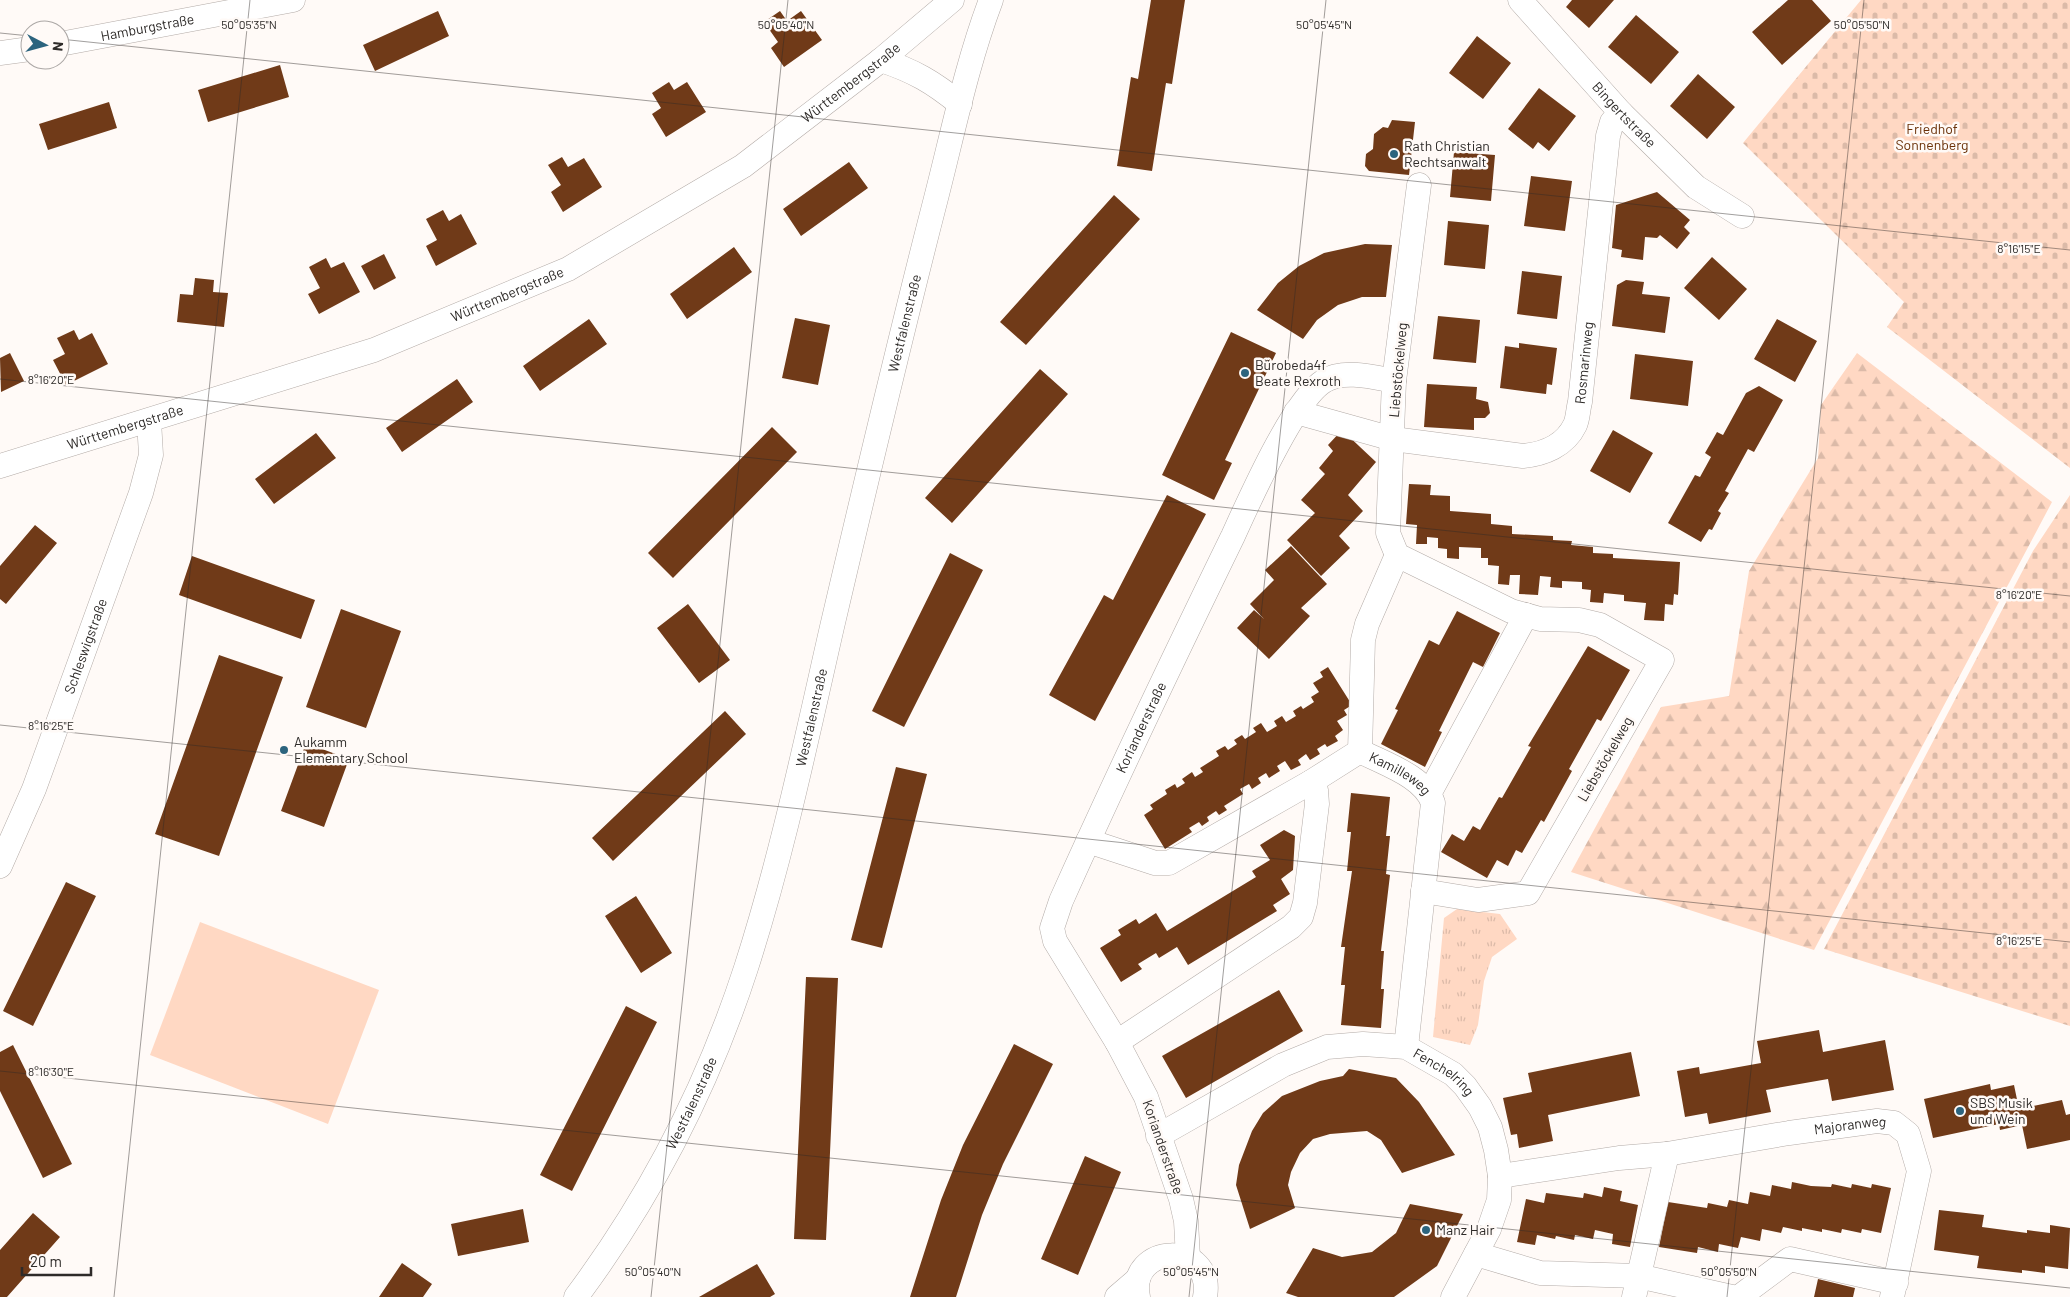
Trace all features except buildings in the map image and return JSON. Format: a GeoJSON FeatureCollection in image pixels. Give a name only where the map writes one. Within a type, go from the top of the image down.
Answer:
{"type":"FeatureCollection","features":[{"type":"Feature","properties":{"kind":"street","name":"Hamburgstraße"},"geometry":{"type":"LineString","coordinates":[[70,42],[293,0]]}},
{"type":"Feature","properties":{"kind":"street","name":"Württembergstraße"},"geometry":{"type":"LineString","coordinates":[[0,466],[374,350],[568,269],[743,166],[881,60],[952,0]]}},
{"type":"Feature","properties":{"kind":"street","name":"Westfalenstraße"},"geometry":{"type":"LineString","coordinates":[[576,1297],[634,1213],[669,1149],[716,1047],[745,969],[797,780],[901,335],[960,104],[991,0]]}},
{"type":"Feature","properties":{"kind":"street","name":"Bingertstraße"},"geometry":{"type":"LineString","coordinates":[[1520,0],[1621,113],[1696,186],[1742,216]]}},
{"type":"Feature","properties":{"kind":"street"},"geometry":{"type":"LineString","coordinates":[[0,53],[20,50]]}},
{"type":"Feature","properties":{"kind":"street"},"geometry":{"type":"LineString","coordinates":[[881,60],[912,70],[931,81],[960,104]]}},
{"type":"Feature","properties":{"kind":"street","name":"Rosmarinweg"},"geometry":{"type":"LineString","coordinates":[[1393,439],[1523,456],[1543,454],[1561,442],[1575,426],[1580,402],[1608,136],[1612,122],[1621,113]]}},
{"type":"Feature","properties":{"kind":"street","name":"Liebstöckelweg"},"geometry":{"type":"LineString","coordinates":[[1419,185],[1394,381],[1388,533],[1397,554],[1511,611],[1540,619],[1579,620],[1600,625],[1662,660],[1528,893],[1478,900],[1423,891]]}},
{"type":"Feature","properties":{"kind":"street","name":"Korianderstraße"},"geometry":{"type":"LineString","coordinates":[[1188,1258],[1186,1221],[1181,1199],[1146,1097],[1117,1042],[1055,941],[1052,928],[1061,901],[1088,841],[1211,580],[1296,412],[1309,393],[1324,380],[1342,375],[1363,375],[1394,381]]}},
{"type":"Feature","properties":{"kind":"street"},"geometry":{"type":"LineString","coordinates":[[1296,412],[1393,439]]}},
{"type":"Feature","properties":{"kind":"street","name":"Schleswigstraße"},"geometry":{"type":"LineString","coordinates":[[0,866],[34,789],[141,492],[151,455],[149,421]]}},
{"type":"Feature","properties":{"kind":"street"},"geometry":{"type":"LineString","coordinates":[[1360,751],[1363,640],[1367,624],[1397,554]]}},
{"type":"Feature","properties":{"kind":"street"},"geometry":{"type":"LineString","coordinates":[[1430,792],[1526,615]]}},
{"type":"Feature","properties":{"kind":"street","name":"Kamilleweg"},"geometry":{"type":"LineString","coordinates":[[1088,841],[1155,863],[1169,863],[1312,782],[1360,751],[1412,778],[1430,792],[1433,803],[1406,1047]]}},
{"type":"Feature","properties":{"kind":"street"},"geometry":{"type":"LineString","coordinates":[[1117,1042],[1291,927],[1301,917],[1305,903],[1317,804],[1316,790],[1312,782]]}},
{"type":"Feature","properties":{"kind":"street","name":"Fenchelring"},"geometry":{"type":"LineString","coordinates":[[1158,1136],[1283,1064],[1327,1047],[1363,1044],[1406,1047],[1453,1074],[1465,1086],[1480,1107],[1490,1127],[1500,1176],[1499,1200],[1476,1254],[1453,1297]]}},
{"type":"Feature","properties":{"kind":"street","name":"Majoranweg"},"geometry":{"type":"LineString","coordinates":[[1500,1176],[1619,1158],[1667,1154],[1789,1133],[1877,1122],[1894,1123],[1908,1134],[1918,1171],[1894,1290],[1790,1259],[1739,1297]]}},
{"type":"Feature","properties":{"kind":"street"},"geometry":{"type":"LineString","coordinates":[[1636,1286],[1667,1154]]}},
{"type":"Feature","properties":{"kind":"street"},"geometry":{"type":"LineString","coordinates":[[1117,1297],[1138,1288],[1150,1262],[1168,1254],[1188,1258],[1203,1274],[1206,1285],[1206,1297]]}},
{"type":"Feature","properties":{"kind":"street"},"geometry":{"type":"LineString","coordinates":[[1476,1254],[1540,1273],[1732,1297]]}},
{"type":"Feature","properties":{"kind":"green space","name":"Friedhof Sonnenberg"},"geometry":{"type":"Polygon","coordinates":[[[1861,0],[2070,0],[2070,468],[1887,327],[1904,302],[1743,143],[1861,0]]]}},
{"type":"Feature","properties":{"kind":"green space"},"geometry":{"type":"Polygon","coordinates":[[[1857,353],[2052,502],[1814,950],[1571,872],[1661,707],[1729,696],[1749,571],[1818,458],[1821,405],[1857,353]]]}},
{"type":"Feature","properties":{"kind":"green space"},"geometry":{"type":"Polygon","coordinates":[[[2070,495],[2070,1026],[1824,949],[2033,551],[2070,495]]]}},
{"type":"Feature","properties":{"kind":"green space"},"geometry":{"type":"Polygon","coordinates":[[[1457,909],[1500,914],[1517,939],[1492,957],[1484,981],[1478,1025],[1470,1045],[1433,1037],[1444,918],[1457,909]]]}},
{"type":"Feature","properties":{"kind":"green space"},"geometry":{"type":"Polygon","coordinates":[[[200,922],[379,990],[328,1124],[150,1055],[200,922]]]}},
{"type":"Feature","properties":{"kind":"place","name":"Rath Christian Rechtsanwalt"},"geometry":{"type":"Point","coordinates":[1394,154]}},
{"type":"Feature","properties":{"kind":"place","name":"Bürobeda4f Beate Rexroth"},"geometry":{"type":"Point","coordinates":[1245,373]}},
{"type":"Feature","properties":{"kind":"place","name":"Aukamm Elementary School"},"geometry":{"type":"Point","coordinates":[284,750]}},
{"type":"Feature","properties":{"kind":"place","name":"SBS Musik und Wein"},"geometry":{"type":"Point","coordinates":[1960,1111]}},
{"type":"Feature","properties":{"kind":"place","name":"Manz Hair"},"geometry":{"type":"Point","coordinates":[1426,1230]}}]}
